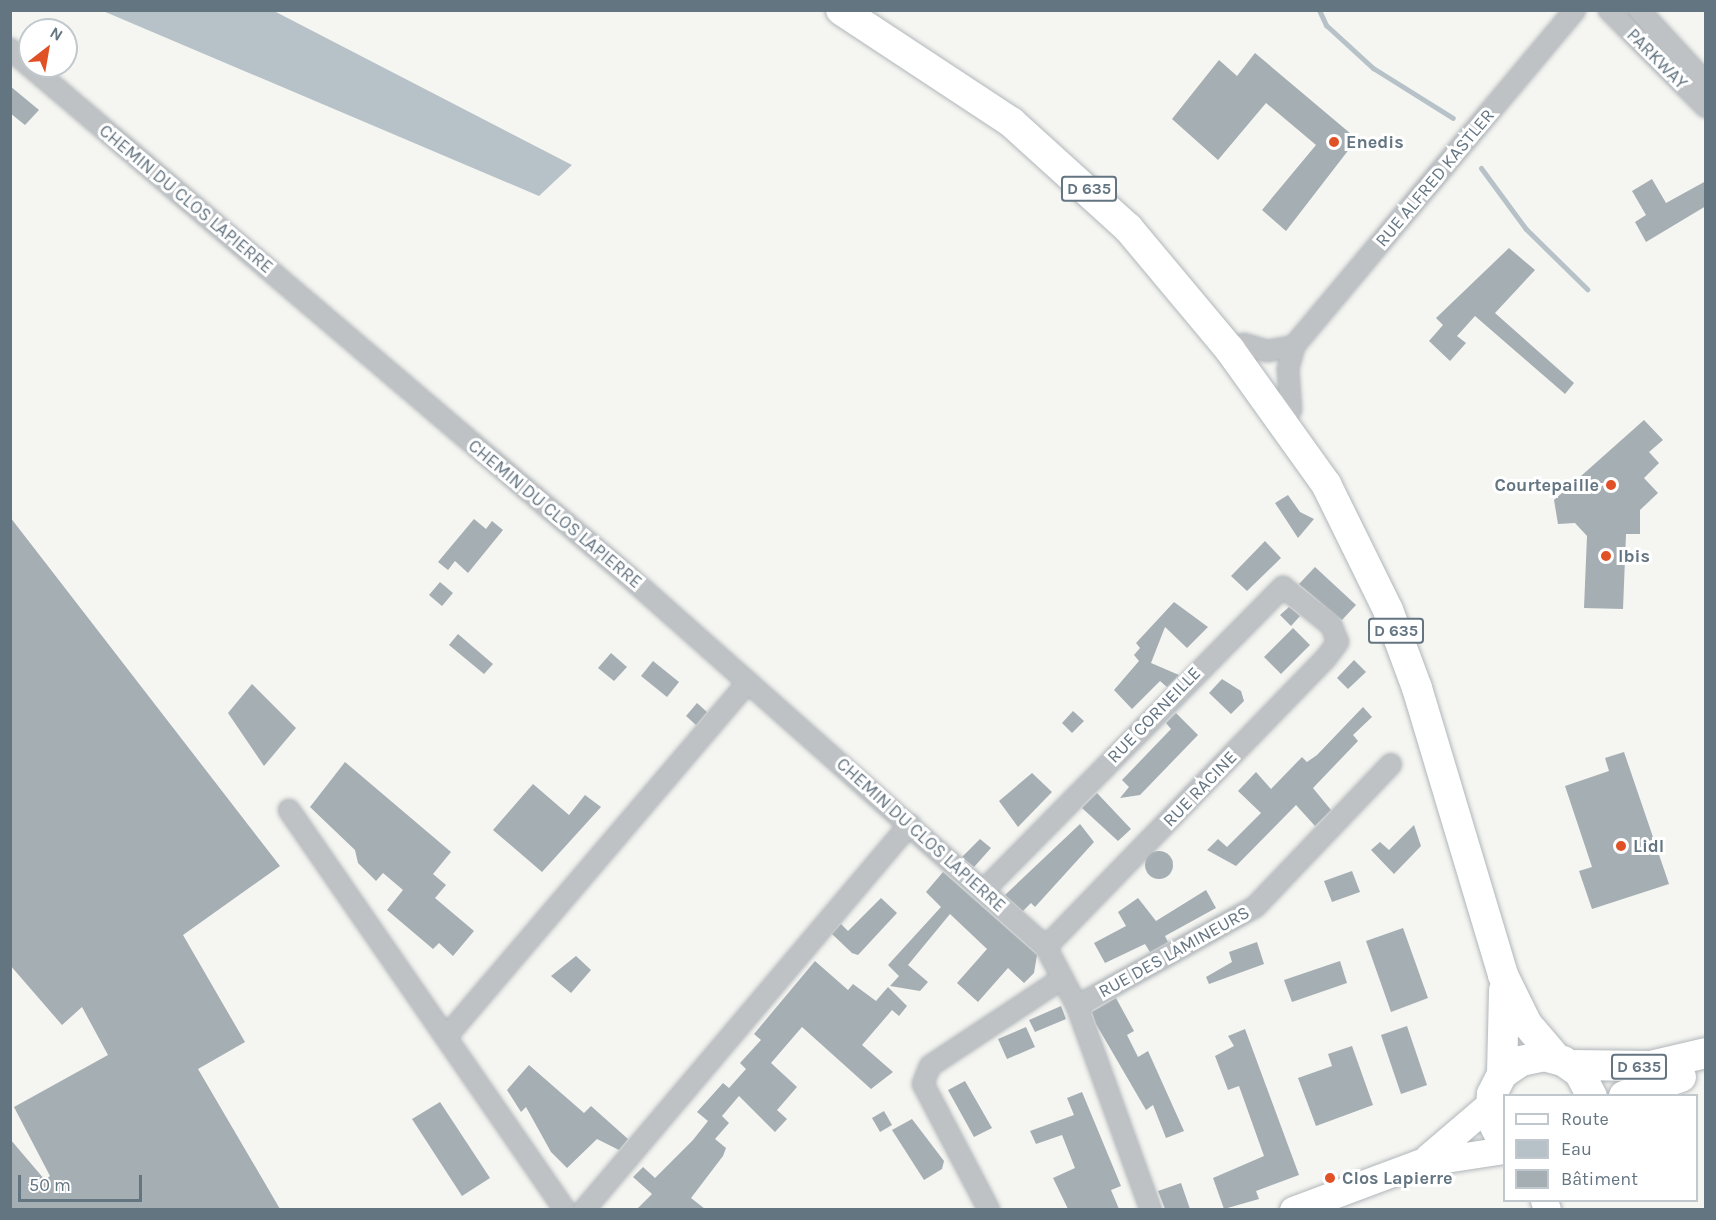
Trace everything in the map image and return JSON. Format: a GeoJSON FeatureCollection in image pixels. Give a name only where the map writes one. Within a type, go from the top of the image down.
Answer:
{"type":"FeatureCollection","features":[{"type":"Feature","properties":{"kind":"main road","name":"D 635"},"geometry":{"type":"LineString","coordinates":[[841,10],[1011,122],[1128,228],[1230,350],[1326,484]]}},
{"type":"Feature","properties":{"kind":"main road","name":"D 635"},"geometry":{"type":"LineString","coordinates":[[869,10],[960,68],[1080,162],[1139,218],[1244,344],[1291,410],[1388,610],[1417,688],[1503,975],[1527,1024],[1563,1062],[1650,1066],[1706,1053]]}},
{"type":"Feature","properties":{"kind":"main road","name":"D 635"},"geometry":{"type":"LineString","coordinates":[[1502,1074],[1507,1030],[1503,975]]}},
{"type":"Feature","properties":{"kind":"main road"},"geometry":{"type":"LineString","coordinates":[[1419,1162],[1490,1104],[1502,1074],[1532,1057],[1563,1062],[1591,1094]]}},
{"type":"Feature","properties":{"kind":"main road","name":"D 635"},"geometry":{"type":"LineString","coordinates":[[1627,1094],[1706,1070]]}},
{"type":"Feature","properties":{"kind":"main road"},"geometry":{"type":"LineString","coordinates":[[1490,1104],[1494,1130],[1503,1143]]}},
{"type":"Feature","properties":{"kind":"main road"},"geometry":{"type":"LineString","coordinates":[[1293,1209],[1419,1162],[1503,1150]]}},
{"type":"Feature","properties":{"kind":"street","name":"RUE ALFRED KASTLER"},"geometry":{"type":"LineString","coordinates":[[1291,410],[1288,369],[1294,346],[1575,10]]}},
{"type":"Feature","properties":{"kind":"street","name":"PARKWAY"},"geometry":{"type":"LineString","coordinates":[[1610,10],[1706,107]]}},
{"type":"Feature","properties":{"kind":"street","name":"PARKWAY"},"geometry":{"type":"LineString","coordinates":[[1639,10],[1706,83]]}},
{"type":"Feature","properties":{"kind":"street","name":"CHEMIN DU CLOS LAPIERRE"},"geometry":{"type":"LineString","coordinates":[[10,49],[748,682],[984,890],[1046,948],[1077,1006],[1151,1209]]}},
{"type":"Feature","properties":{"kind":"street"},"geometry":{"type":"LineString","coordinates":[[1244,344],[1267,351],[1294,346]]}},
{"type":"Feature","properties":{"kind":"street","name":"RUE CORNEILLE"},"geometry":{"type":"LineString","coordinates":[[984,890],[1283,587],[1331,625]]}},
{"type":"Feature","properties":{"kind":"street","name":"RUE RACINE"},"geometry":{"type":"LineString","coordinates":[[1046,948],[1325,659],[1338,642],[1331,625]]}},
{"type":"Feature","properties":{"kind":"street"},"geometry":{"type":"LineString","coordinates":[[446,1037],[748,682]]}},
{"type":"Feature","properties":{"kind":"street","name":"RUE DES LAMINEURS"},"geometry":{"type":"LineString","coordinates":[[1077,1006],[1255,907],[1392,764]]}},
{"type":"Feature","properties":{"kind":"street"},"geometry":{"type":"LineString","coordinates":[[289,810],[565,1209]]}},
{"type":"Feature","properties":{"kind":"street"},"geometry":{"type":"LineString","coordinates":[[584,1209],[910,824]]}},
{"type":"Feature","properties":{"kind":"street"},"geometry":{"type":"LineString","coordinates":[[989,1209],[923,1084],[930,1066],[1063,978]]}},
{"type":"Feature","properties":{"kind":"water"},"geometry":{"type":"Polygon","coordinates":[[[103,11],[274,11],[572,165],[539,196],[103,11]]]}},
{"type":"Feature","properties":{"kind":"building","name":"Enedis"},"geometry":{"type":"Polygon","coordinates":[[[1255,53],[1357,139],[1286,231],[1262,210],[1316,145],[1266,103],[1218,160],[1172,119],[1219,60],[1237,76],[1255,53]]]}},
{"type":"Feature","properties":{"kind":"building"},"geometry":{"type":"Polygon","coordinates":[[[10,86],[39,110],[25,125],[10,113],[10,86]]]}},
{"type":"Feature","properties":{"kind":"building"},"geometry":{"type":"Polygon","coordinates":[[[1652,179],[1666,203],[1706,181],[1706,206],[1646,242],[1635,222],[1646,215],[1632,191],[1652,179]]]}},
{"type":"Feature","properties":{"kind":"building"},"geometry":{"type":"Polygon","coordinates":[[[1509,248],[1535,270],[1495,313],[1574,383],[1565,394],[1475,316],[1457,336],[1466,343],[1450,361],[1429,341],[1443,325],[1436,318],[1509,248]]]}},
{"type":"Feature","properties":{"kind":"building","name":"Courtepaille"},"geometry":{"type":"Polygon","coordinates":[[[1644,420],[1663,440],[1649,452],[1659,463],[1644,478],[1658,493],[1640,510],[1640,534],[1626,534],[1623,609],[1584,608],[1587,536],[1575,523],[1558,524],[1554,500],[1644,420]]]}},
{"type":"Feature","properties":{"kind":"building"},"geometry":{"type":"Polygon","coordinates":[[[1288,495],[1300,512],[1314,519],[1298,538],[1275,503],[1288,495]]]}},
{"type":"Feature","properties":{"kind":"building"},"geometry":{"type":"Polygon","coordinates":[[[10,517],[280,866],[183,935],[245,1042],[198,1069],[280,1209],[10,1209],[10,1139],[45,1180],[50,1176],[14,1107],[108,1055],[82,1007],[62,1025],[10,965],[10,517]]]}},
{"type":"Feature","properties":{"kind":"building"},"geometry":{"type":"Polygon","coordinates":[[[474,519],[486,529],[492,521],[503,530],[468,573],[455,561],[448,570],[438,562],[474,519]]]}},
{"type":"Feature","properties":{"kind":"building"},"geometry":{"type":"Polygon","coordinates":[[[1265,541],[1281,558],[1247,591],[1231,576],[1265,541]]]}},
{"type":"Feature","properties":{"kind":"building"},"geometry":{"type":"Polygon","coordinates":[[[1315,567],[1356,605],[1342,620],[1299,584],[1315,567]]]}},
{"type":"Feature","properties":{"kind":"building"},"geometry":{"type":"Polygon","coordinates":[[[440,582],[453,593],[442,606],[429,595],[440,582]]]}},
{"type":"Feature","properties":{"kind":"building"},"geometry":{"type":"Polygon","coordinates":[[[1174,602],[1208,627],[1187,648],[1165,627],[1151,663],[1179,675],[1167,687],[1160,681],[1132,709],[1114,690],[1139,661],[1134,655],[1140,648],[1136,643],[1174,602]]]}},
{"type":"Feature","properties":{"kind":"building"},"geometry":{"type":"Polygon","coordinates":[[[1289,607],[1300,616],[1291,626],[1280,615],[1289,607]]]}},
{"type":"Feature","properties":{"kind":"building"},"geometry":{"type":"Polygon","coordinates":[[[1293,628],[1310,645],[1281,674],[1264,657],[1293,628]]]}},
{"type":"Feature","properties":{"kind":"building"},"geometry":{"type":"Polygon","coordinates":[[[458,634],[493,664],[484,674],[449,645],[458,634]]]}},
{"type":"Feature","properties":{"kind":"building"},"geometry":{"type":"Polygon","coordinates":[[[611,653],[627,667],[614,681],[598,668],[611,653]]]}},
{"type":"Feature","properties":{"kind":"building"},"geometry":{"type":"Polygon","coordinates":[[[1354,660],[1366,672],[1348,689],[1337,678],[1354,660]]]}},
{"type":"Feature","properties":{"kind":"building"},"geometry":{"type":"Polygon","coordinates":[[[653,661],[679,682],[667,697],[641,676],[653,661]]]}},
{"type":"Feature","properties":{"kind":"building"},"geometry":{"type":"Polygon","coordinates":[[[1222,679],[1241,691],[1244,701],[1231,714],[1209,693],[1222,679]]]}},
{"type":"Feature","properties":{"kind":"building"},"geometry":{"type":"Polygon","coordinates":[[[252,684],[296,728],[264,766],[228,713],[252,684]]]}},
{"type":"Feature","properties":{"kind":"building"},"geometry":{"type":"Polygon","coordinates":[[[697,703],[707,712],[696,725],[686,716],[697,703]]]}},
{"type":"Feature","properties":{"kind":"building"},"geometry":{"type":"Polygon","coordinates":[[[1363,707],[1372,717],[1353,735],[1358,741],[1313,788],[1331,810],[1315,826],[1296,805],[1236,866],[1207,850],[1218,839],[1227,847],[1261,813],[1238,791],[1256,772],[1271,789],[1302,757],[1307,762],[1317,755],[1363,707]]]}},
{"type":"Feature","properties":{"kind":"building"},"geometry":{"type":"Polygon","coordinates":[[[1073,711],[1084,721],[1072,733],[1062,723],[1073,711]]]}},
{"type":"Feature","properties":{"kind":"building"},"geometry":{"type":"Polygon","coordinates":[[[1176,713],[1198,735],[1140,795],[1120,798],[1129,787],[1122,780],[1171,729],[1166,723],[1176,713]]]}},
{"type":"Feature","properties":{"kind":"building","name":"Lidl"},"geometry":{"type":"Polygon","coordinates":[[[1624,752],[1669,884],[1592,909],[1579,871],[1592,867],[1565,786],[1609,771],[1605,758],[1624,752]]]}},
{"type":"Feature","properties":{"kind":"building"},"geometry":{"type":"Polygon","coordinates":[[[345,762],[451,852],[433,874],[446,885],[435,898],[474,931],[453,956],[439,943],[433,949],[387,910],[403,890],[383,873],[376,881],[358,863],[355,850],[310,807],[345,762]]]}},
{"type":"Feature","properties":{"kind":"building"},"geometry":{"type":"Polygon","coordinates":[[[1032,773],[1052,792],[1018,827],[999,801],[1032,773]]]}},
{"type":"Feature","properties":{"kind":"building"},"geometry":{"type":"Polygon","coordinates":[[[533,784],[569,815],[585,795],[601,807],[542,872],[493,830],[533,784]]]}},
{"type":"Feature","properties":{"kind":"building"},"geometry":{"type":"Polygon","coordinates":[[[1097,793],[1131,829],[1118,841],[1082,808],[1097,793]]]}},
{"type":"Feature","properties":{"kind":"building"},"geometry":{"type":"Polygon","coordinates":[[[1080,824],[1094,842],[1035,907],[1031,903],[1023,911],[1005,895],[1080,824]]]}},
{"type":"Feature","properties":{"kind":"building"},"geometry":{"type":"Polygon","coordinates":[[[1414,825],[1421,846],[1394,874],[1371,850],[1380,842],[1389,850],[1414,825]]]}},
{"type":"Feature","properties":{"kind":"building"},"geometry":{"type":"Polygon","coordinates":[[[980,839],[991,848],[974,867],[962,857],[980,839]]]}},
{"type":"Feature","properties":{"kind":"building"},"geometry":{"type":"Polygon","coordinates":[[[1159,851],[1169,855],[1173,865],[1169,875],[1159,879],[1149,875],[1145,865],[1149,855],[1159,851]]]}},
{"type":"Feature","properties":{"kind":"building"},"geometry":{"type":"Polygon","coordinates":[[[1352,871],[1360,892],[1332,902],[1324,881],[1352,871]]]}},
{"type":"Feature","properties":{"kind":"building"},"geometry":{"type":"Polygon","coordinates":[[[943,872],[1037,955],[1034,973],[1024,983],[1008,968],[978,1002],[957,983],[987,949],[950,914],[908,965],[928,982],[920,991],[890,986],[899,976],[888,965],[941,907],[926,892],[943,872]]]}},
{"type":"Feature","properties":{"kind":"building"},"geometry":{"type":"Polygon","coordinates":[[[1206,890],[1216,908],[1165,936],[1168,942],[1150,952],[1145,944],[1105,963],[1094,943],[1126,926],[1118,912],[1138,898],[1156,921],[1206,890]]]}},
{"type":"Feature","properties":{"kind":"building"},"geometry":{"type":"Polygon","coordinates":[[[881,898],[897,913],[858,955],[852,953],[832,934],[841,924],[848,931],[881,898]]]}},
{"type":"Feature","properties":{"kind":"building"},"geometry":{"type":"Polygon","coordinates":[[[1403,928],[1428,998],[1391,1012],[1366,941],[1403,928]]]}},
{"type":"Feature","properties":{"kind":"building"},"geometry":{"type":"Polygon","coordinates":[[[1257,942],[1264,964],[1209,984],[1206,977],[1232,962],[1229,952],[1257,942]]]}},
{"type":"Feature","properties":{"kind":"building"},"geometry":{"type":"Polygon","coordinates":[[[576,956],[591,970],[571,993],[551,976],[576,956]]]}},
{"type":"Feature","properties":{"kind":"building"},"geometry":{"type":"Polygon","coordinates":[[[815,961],[848,990],[853,984],[876,1001],[888,987],[907,1006],[899,1016],[892,1010],[862,1045],[893,1072],[871,1089],[802,1027],[771,1063],[797,1087],[777,1110],[787,1119],[775,1132],[739,1096],[722,1116],[729,1123],[715,1139],[726,1148],[723,1156],[691,1198],[705,1209],[637,1209],[652,1194],[633,1177],[643,1167],[655,1178],[693,1140],[708,1121],[697,1112],[723,1083],[729,1088],[746,1069],[740,1063],[761,1040],[754,1034],[815,961]]]}},
{"type":"Feature","properties":{"kind":"building"},"geometry":{"type":"Polygon","coordinates":[[[1340,961],[1347,983],[1292,1002],[1284,980],[1340,961]]]}},
{"type":"Feature","properties":{"kind":"building"},"geometry":{"type":"Polygon","coordinates":[[[1116,998],[1134,1031],[1127,1035],[1138,1057],[1148,1051],[1184,1131],[1166,1138],[1153,1105],[1146,1110],[1096,1024],[1092,1012],[1116,998]]]}},
{"type":"Feature","properties":{"kind":"building"},"geometry":{"type":"Polygon","coordinates":[[[1061,1006],[1066,1019],[1035,1032],[1029,1020],[1061,1006]]]}},
{"type":"Feature","properties":{"kind":"building"},"geometry":{"type":"Polygon","coordinates":[[[1407,1026],[1427,1085],[1401,1094],[1381,1035],[1407,1026]]]}},
{"type":"Feature","properties":{"kind":"building"},"geometry":{"type":"Polygon","coordinates":[[[1026,1027],[1035,1047],[1007,1059],[998,1039],[1026,1027]]]}},
{"type":"Feature","properties":{"kind":"building"},"geometry":{"type":"Polygon","coordinates":[[[1245,1029],[1299,1175],[1256,1191],[1259,1199],[1224,1209],[1213,1178],[1264,1156],[1239,1086],[1228,1090],[1215,1056],[1234,1046],[1228,1036],[1245,1029]]]}},
{"type":"Feature","properties":{"kind":"building"},"geometry":{"type":"Polygon","coordinates":[[[1352,1046],[1373,1105],[1316,1126],[1298,1078],[1332,1066],[1328,1054],[1352,1046]]]}},
{"type":"Feature","properties":{"kind":"building"},"geometry":{"type":"Polygon","coordinates":[[[529,1065],[584,1113],[591,1106],[628,1139],[619,1150],[597,1139],[567,1168],[551,1152],[526,1107],[521,1112],[507,1090],[529,1065]]]}},
{"type":"Feature","properties":{"kind":"building"},"geometry":{"type":"Polygon","coordinates":[[[965,1081],[992,1128],[974,1137],[948,1090],[965,1081]]]}},
{"type":"Feature","properties":{"kind":"building"},"geometry":{"type":"Polygon","coordinates":[[[1082,1092],[1121,1186],[1111,1190],[1119,1209],[1068,1209],[1053,1178],[1075,1168],[1062,1135],[1036,1144],[1030,1131],[1074,1115],[1067,1098],[1082,1092]]]}},
{"type":"Feature","properties":{"kind":"building"},"geometry":{"type":"Polygon","coordinates":[[[440,1102],[490,1178],[462,1196],[412,1119],[440,1102]]]}},
{"type":"Feature","properties":{"kind":"building"},"geometry":{"type":"Polygon","coordinates":[[[884,1111],[892,1125],[880,1132],[872,1118],[884,1111]]]}},
{"type":"Feature","properties":{"kind":"building"},"geometry":{"type":"Polygon","coordinates":[[[912,1119],[944,1161],[942,1169],[924,1180],[892,1130],[912,1119]]]}},
{"type":"Feature","properties":{"kind":"building"},"geometry":{"type":"Polygon","coordinates":[[[1181,1183],[1190,1209],[1165,1209],[1158,1191],[1181,1183]]]}},
{"type":"Feature","properties":{"kind":"waterway"},"geometry":{"type":"LineString","coordinates":[[1319,10],[1326,25],[1373,68],[1453,118]]}},
{"type":"Feature","properties":{"kind":"waterway"},"geometry":{"type":"LineString","coordinates":[[1481,168],[1526,229],[1587,289]]}},
{"type":"Feature","properties":{"kind":"place","name":"Enedis"},"geometry":{"type":"Point","coordinates":[1334,142]}},
{"type":"Feature","properties":{"kind":"place","name":"Courtepaille"},"geometry":{"type":"Point","coordinates":[1611,485]}},
{"type":"Feature","properties":{"kind":"place","name":"Ibis"},"geometry":{"type":"Point","coordinates":[1606,556]}},
{"type":"Feature","properties":{"kind":"place","name":"Lidl"},"geometry":{"type":"Point","coordinates":[1621,846]}},
{"type":"Feature","properties":{"kind":"place","name":"Clos Lapierre"},"geometry":{"type":"Point","coordinates":[1330,1178]}}]}
